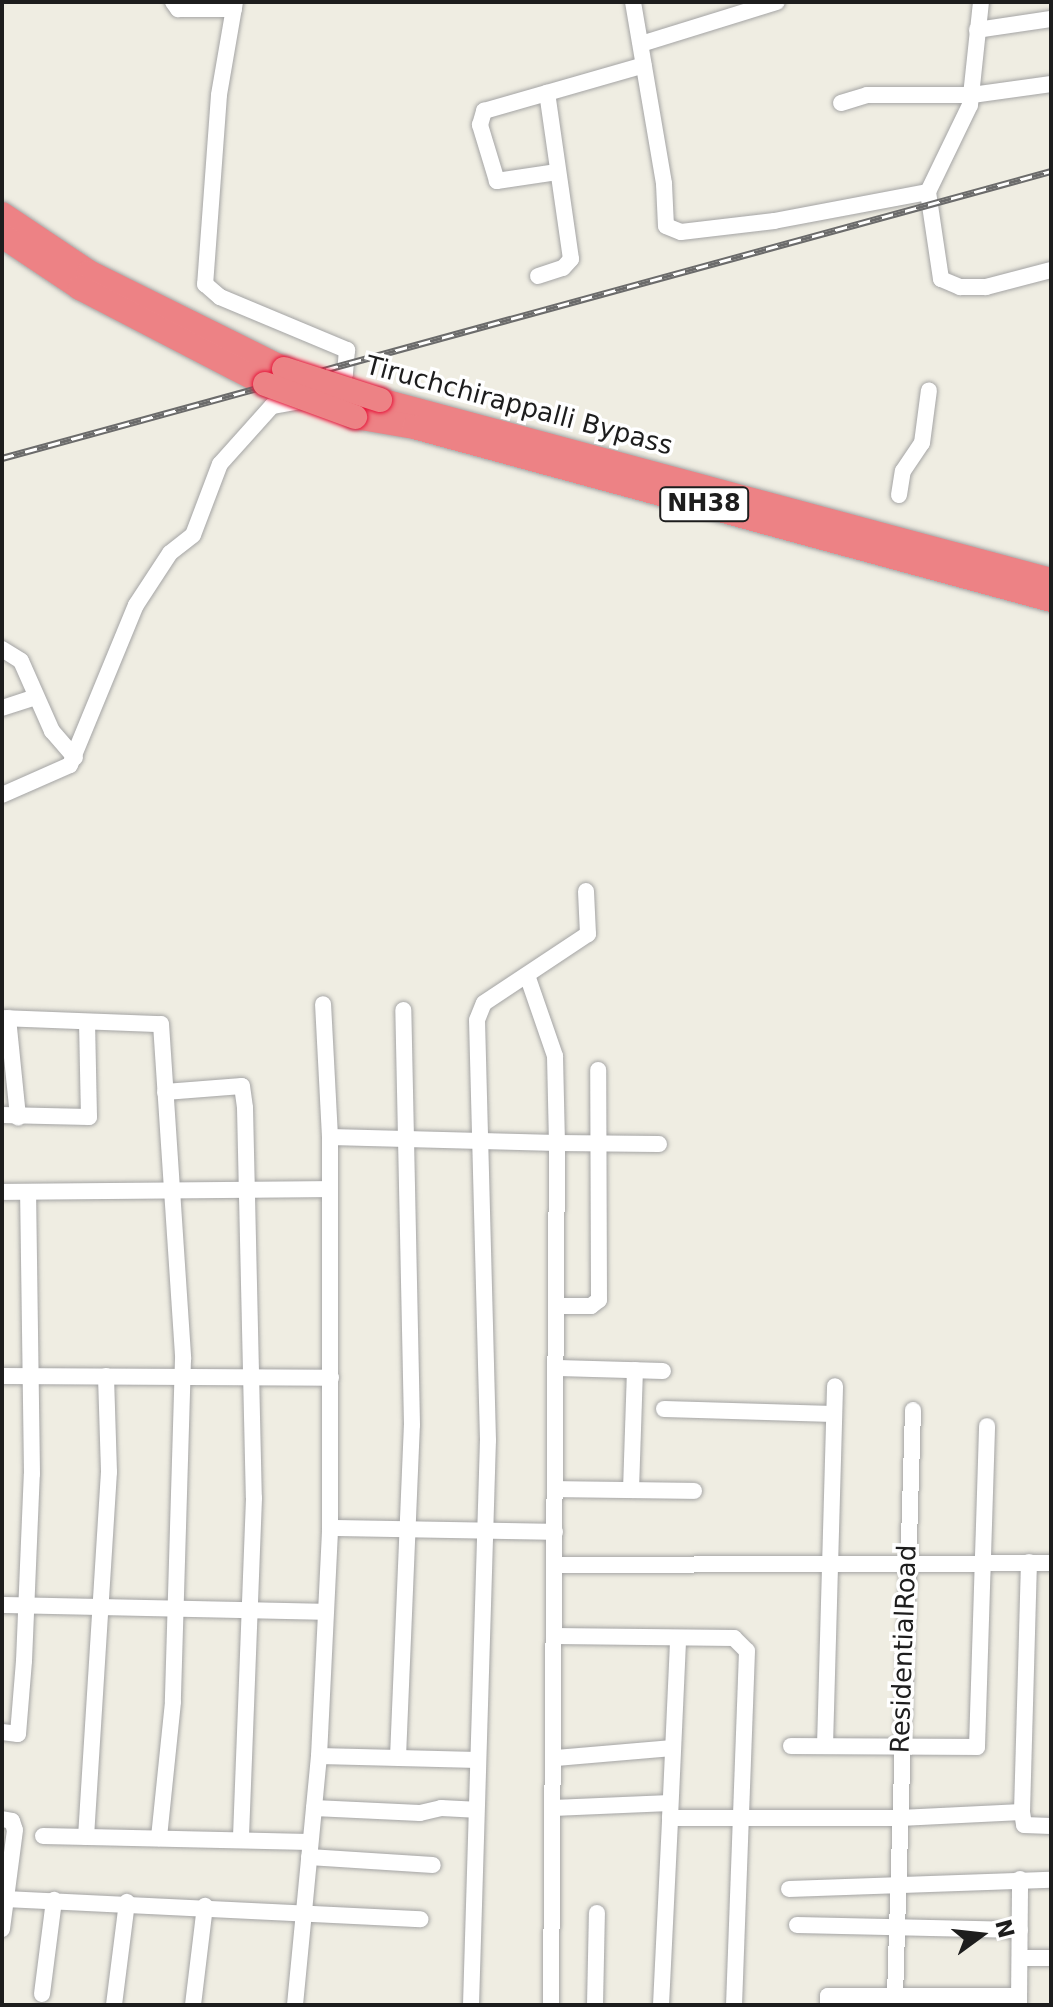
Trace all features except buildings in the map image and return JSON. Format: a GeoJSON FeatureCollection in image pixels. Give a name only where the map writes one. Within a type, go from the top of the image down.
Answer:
{"type":"FeatureCollection","features":[{"type":"Feature","properties":{"kind":"highway","name":"Tiruchchirappalli Bypass"},"geometry":{"type":"LineString","coordinates":[[2,214],[89,272],[274,377],[380,400],[1051,580]]}},
{"type":"Feature","properties":{"kind":"highway","name":"Tiruchchirappalli Bypass"},"geometry":{"type":"LineString","coordinates":[[2,236],[80,288],[355,417],[414,427],[1051,600]]}},
{"type":"Feature","properties":{"kind":"street"},"geometry":{"type":"LineString","coordinates":[[2,795],[61,772],[75,757],[136,605],[170,553],[193,535],[220,464],[272,406],[301,403],[345,374],[350,362],[347,350],[220,297],[205,284],[219,95],[235,5],[178,9],[173,2]]}},
{"type":"Feature","properties":{"kind":"street"},"geometry":{"type":"LineString","coordinates":[[633,2],[666,226],[681,232],[774,221],[928,192]]}},
{"type":"Feature","properties":{"kind":"street"},"geometry":{"type":"LineString","coordinates":[[641,44],[777,2]]}},
{"type":"Feature","properties":{"kind":"street"},"geometry":{"type":"LineString","coordinates":[[981,2],[972,95],[928,192],[941,279],[948,285],[986,287],[1051,270]]}},
{"type":"Feature","properties":{"kind":"street"},"geometry":{"type":"LineString","coordinates":[[977,30],[1051,19]]}},
{"type":"Feature","properties":{"kind":"street"},"geometry":{"type":"LineString","coordinates":[[557,172],[497,181],[480,125],[484,111],[644,65]]}},
{"type":"Feature","properties":{"kind":"street"},"geometry":{"type":"LineString","coordinates":[[841,103],[867,95],[972,95],[1051,84]]}},
{"type":"Feature","properties":{"kind":"street"},"geometry":{"type":"LineString","coordinates":[[538,276],[563,268],[571,259],[547,93]]}},
{"type":"Feature","properties":{"kind":"street"},"geometry":{"type":"LineString","coordinates":[[899,495],[903,471],[922,443],[929,390]]}},
{"type":"Feature","properties":{"kind":"street"},"geometry":{"type":"LineString","coordinates":[[2,649],[21,661],[52,731],[75,757]]}},
{"type":"Feature","properties":{"kind":"street"},"geometry":{"type":"LineString","coordinates":[[2,708],[36,697]]}},
{"type":"Feature","properties":{"kind":"street"},"geometry":{"type":"LineString","coordinates":[[471,2005],[475,1810],[487,1531],[479,1011],[484,1003],[588,934],[586,891]]}},
{"type":"Feature","properties":{"kind":"street"},"geometry":{"type":"LineString","coordinates":[[527,975],[555,1056],[558,1368],[551,2005]]}},
{"type":"Feature","properties":{"kind":"street"},"geometry":{"type":"LineString","coordinates":[[295,2005],[319,1756],[330,1528],[330,1137],[323,1004]]}},
{"type":"Feature","properties":{"kind":"street"},"geometry":{"type":"LineString","coordinates":[[398,1757],[409,1530],[407,1139],[403,1010]]}},
{"type":"Feature","properties":{"kind":"street"},"geometry":{"type":"LineString","coordinates":[[87,1023],[89,1117],[10,1116],[5,1018],[161,1024],[182,1377],[173,1702],[159,1838]]}},
{"type":"Feature","properties":{"kind":"street"},"geometry":{"type":"LineString","coordinates":[[558,1306],[591,1306],[599,1300],[598,1070]]}},
{"type":"Feature","properties":{"kind":"street"},"geometry":{"type":"LineString","coordinates":[[165,1092],[242,1086],[254,1377],[241,1839]]}},
{"type":"Feature","properties":{"kind":"street"},"geometry":{"type":"LineString","coordinates":[[330,1137],[659,1144]]}},
{"type":"Feature","properties":{"kind":"street"},"geometry":{"type":"LineString","coordinates":[[2,1192],[330,1189]]}},
{"type":"Feature","properties":{"kind":"street"},"geometry":{"type":"LineString","coordinates":[[2,1732],[18,1734],[27,1606],[31,1376],[28,1192]]}},
{"type":"Feature","properties":{"kind":"street"},"geometry":{"type":"LineString","coordinates":[[558,1368],[663,1371]]}},
{"type":"Feature","properties":{"kind":"street"},"geometry":{"type":"LineString","coordinates":[[631,1490],[635,1370]]}},
{"type":"Feature","properties":{"kind":"street"},"geometry":{"type":"LineString","coordinates":[[2,1376],[331,1378]]}},
{"type":"Feature","properties":{"kind":"street"},"geometry":{"type":"LineString","coordinates":[[86,1837],[109,1472],[106,1376]]}},
{"type":"Feature","properties":{"kind":"street"},"geometry":{"type":"LineString","coordinates":[[825,1746],[835,1386]]}},
{"type":"Feature","properties":{"kind":"street"},"geometry":{"type":"LineString","coordinates":[[664,1409],[834,1414]]}},
{"type":"Feature","properties":{"kind":"street","name":"ResidentialRoad"},"geometry":{"type":"LineString","coordinates":[[895,1996],[900,1747],[913,1410]]}},
{"type":"Feature","properties":{"kind":"street"},"geometry":{"type":"LineString","coordinates":[[791,1746],[977,1747],[987,1426]]}},
{"type":"Feature","properties":{"kind":"street"},"geometry":{"type":"LineString","coordinates":[[556,1489],[694,1491]]}},
{"type":"Feature","properties":{"kind":"street"},"geometry":{"type":"LineString","coordinates":[[330,1528],[555,1532]]}},
{"type":"Feature","properties":{"kind":"street"},"geometry":{"type":"LineString","coordinates":[[1029,1562],[1022,1812],[1024,1825],[1051,1826]]}},
{"type":"Feature","properties":{"kind":"street"},"geometry":{"type":"LineString","coordinates":[[554,1565],[830,1567],[1051,1563]]}},
{"type":"Feature","properties":{"kind":"street"},"geometry":{"type":"LineString","coordinates":[[2,1605],[325,1612]]}},
{"type":"Feature","properties":{"kind":"street"},"geometry":{"type":"LineString","coordinates":[[554,1636],[734,1638],[747,1651],[734,2005]]}},
{"type":"Feature","properties":{"kind":"street"},"geometry":{"type":"LineString","coordinates":[[661,2005],[678,1639]]}},
{"type":"Feature","properties":{"kind":"street"},"geometry":{"type":"LineString","coordinates":[[556,1758],[673,1748]]}},
{"type":"Feature","properties":{"kind":"street"},"geometry":{"type":"LineString","coordinates":[[319,1756],[478,1760]]}},
{"type":"Feature","properties":{"kind":"street"},"geometry":{"type":"LineString","coordinates":[[314,1808],[420,1813],[441,1808],[475,1810]]}},
{"type":"Feature","properties":{"kind":"street"},"geometry":{"type":"LineString","coordinates":[[553,1808],[670,1810],[743,1818],[900,1818],[1022,1812]]}},
{"type":"Feature","properties":{"kind":"street"},"geometry":{"type":"LineString","coordinates":[[2,1819],[12,1821],[15,1830],[2,1929]]}},
{"type":"Feature","properties":{"kind":"street"},"geometry":{"type":"LineString","coordinates":[[43,1836],[241,1839],[433,1865]]}},
{"type":"Feature","properties":{"kind":"street"},"geometry":{"type":"LineString","coordinates":[[828,2005],[828,1996],[871,2000],[895,1996],[943,2000],[1019,2000],[1020,1879]]}},
{"type":"Feature","properties":{"kind":"street"},"geometry":{"type":"LineString","coordinates":[[789,1889],[898,1888],[1020,1879],[1051,1880]]}},
{"type":"Feature","properties":{"kind":"street"},"geometry":{"type":"LineString","coordinates":[[5,1899],[127,1902],[421,1919]]}},
{"type":"Feature","properties":{"kind":"street"},"geometry":{"type":"LineString","coordinates":[[42,1994],[54,1900]]}},
{"type":"Feature","properties":{"kind":"street"},"geometry":{"type":"LineString","coordinates":[[114,2005],[127,1902]]}},
{"type":"Feature","properties":{"kind":"street"},"geometry":{"type":"LineString","coordinates":[[193,2005],[205,1906]]}},
{"type":"Feature","properties":{"kind":"street"},"geometry":{"type":"LineString","coordinates":[[595,2005],[597,1913]]}},
{"type":"Feature","properties":{"kind":"street"},"geometry":{"type":"LineString","coordinates":[[797,1925],[1020,1930]]}},
{"type":"Feature","properties":{"kind":"street"},"geometry":{"type":"LineString","coordinates":[[1020,1958],[1051,1958]]}},
{"type":"Feature","properties":{"kind":"railway"},"geometry":{"type":"LineString","coordinates":[[2,458],[1051,171]]}}]}
